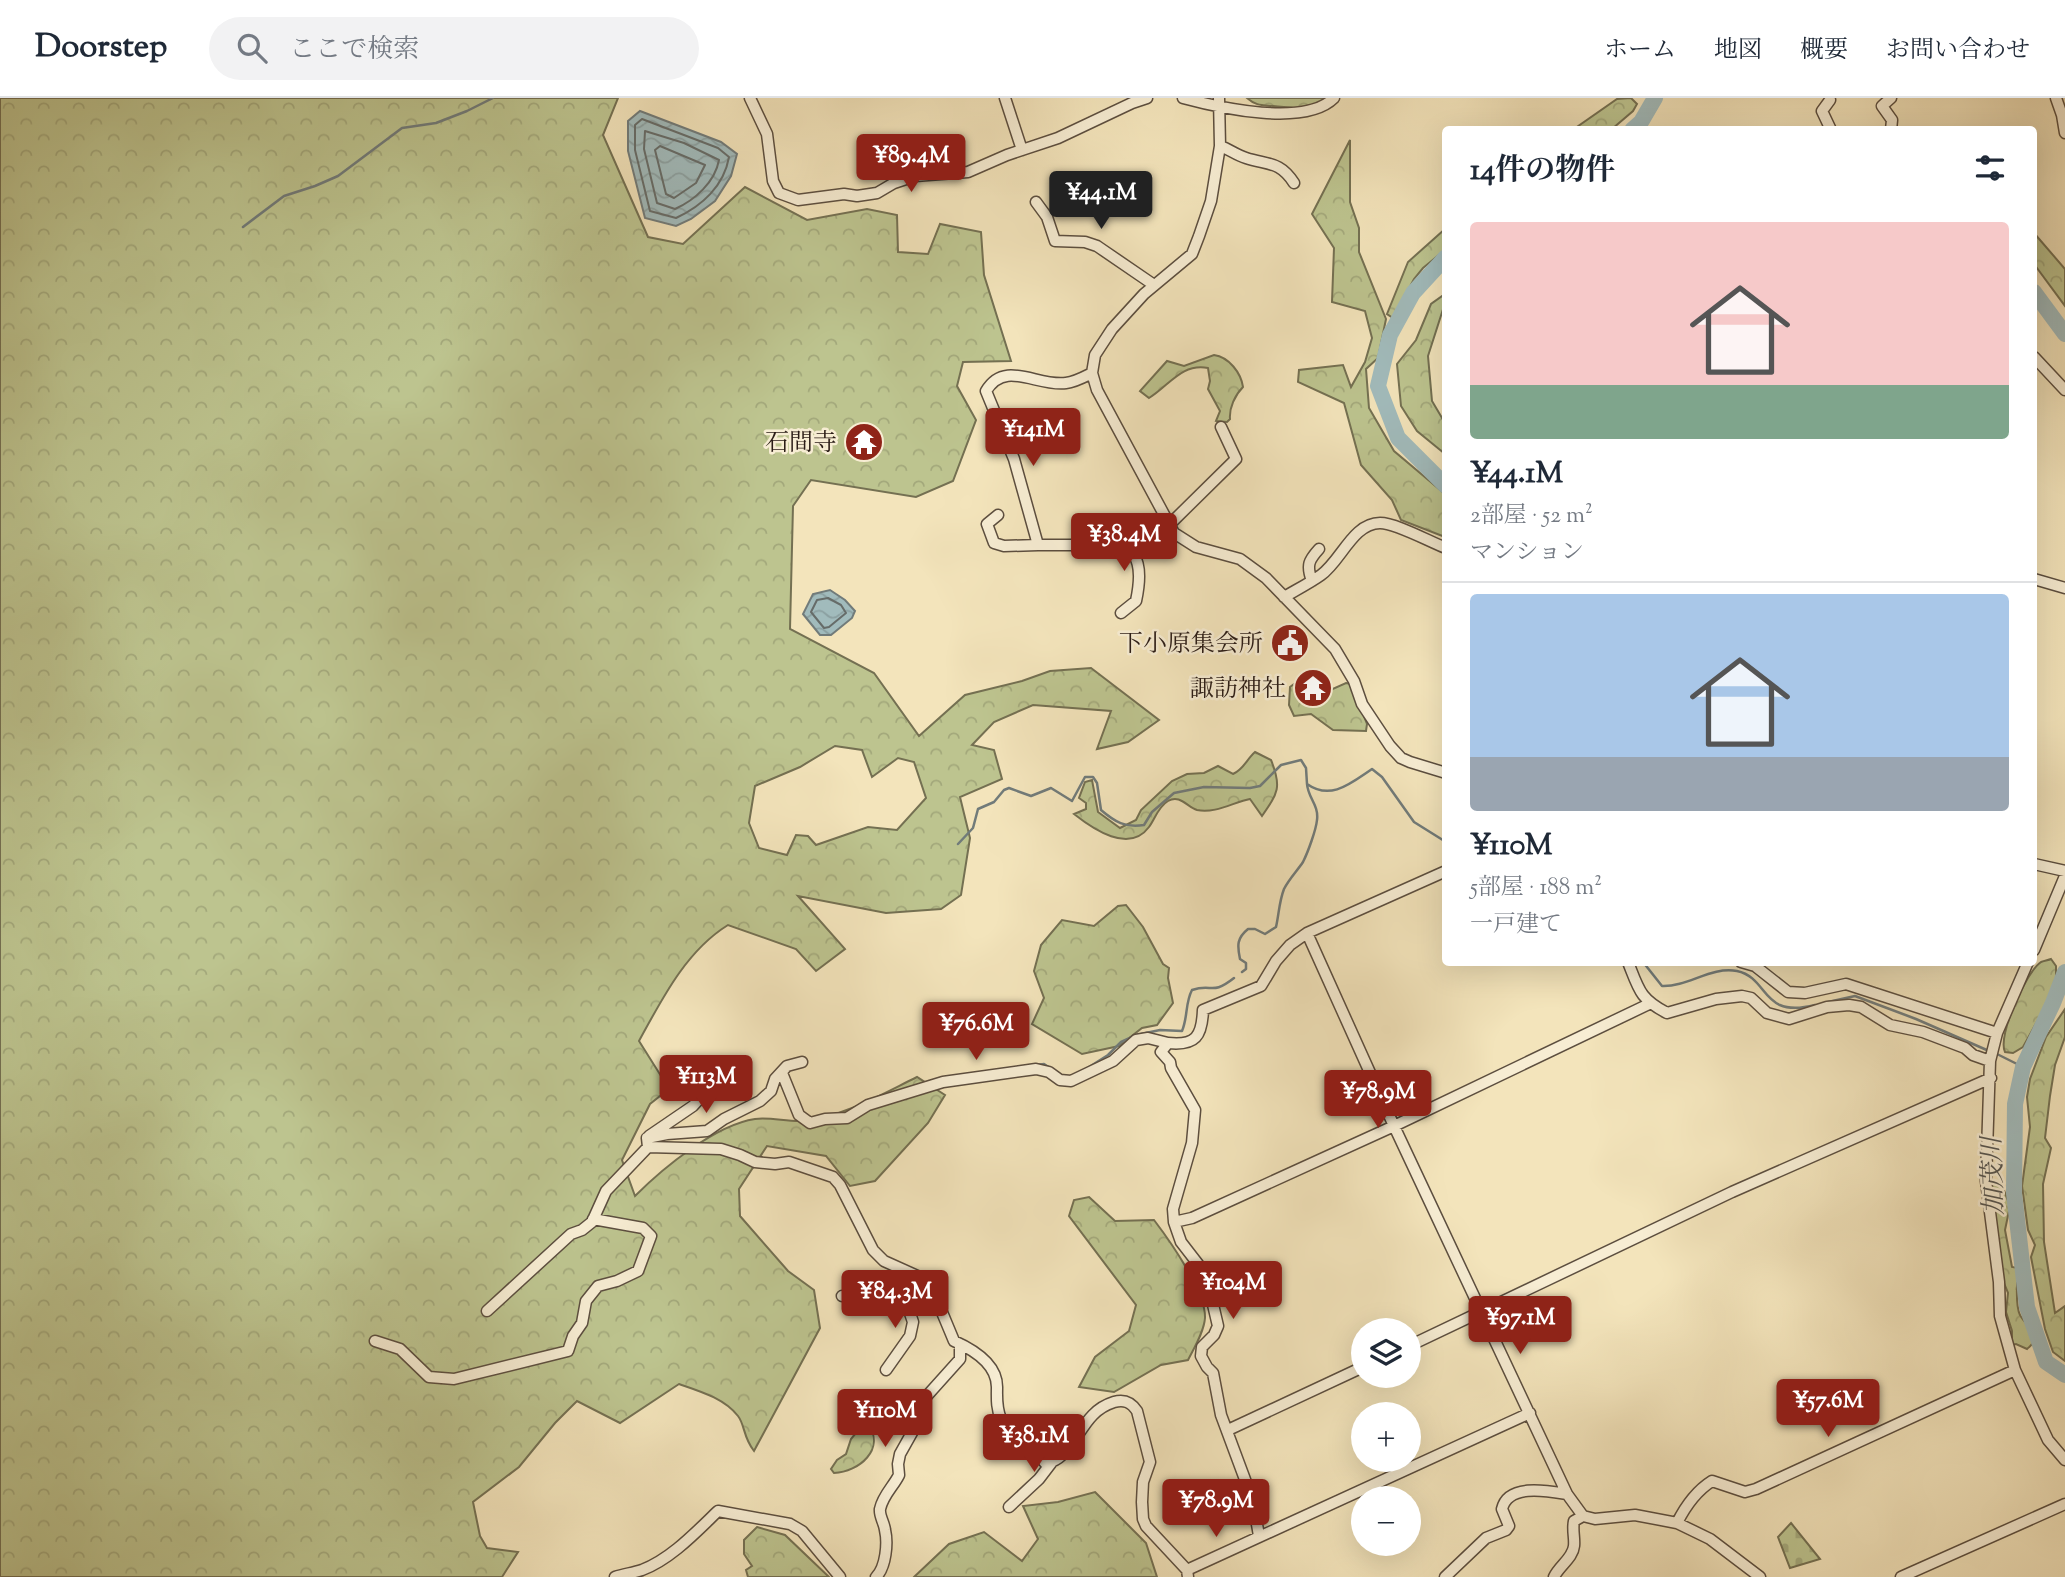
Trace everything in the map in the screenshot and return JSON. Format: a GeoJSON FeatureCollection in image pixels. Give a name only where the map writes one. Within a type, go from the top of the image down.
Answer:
{"type":"FeatureCollection","features":[{"type":"Feature","properties":{"kind":"street"},"geometry":{"type":"LineString","coordinates":[[750,98],[766,134],[773,181],[779,193],[798,200],[877,193],[894,183],[915,176],[968,172],[1058,138],[1147,98]]}},
{"type":"Feature","properties":{"kind":"street"},"geometry":{"type":"LineString","coordinates":[[1005,98],[1022,150]]}},
{"type":"Feature","properties":{"kind":"street"},"geometry":{"type":"LineString","coordinates":[[1183,98],[1297,114],[1327,105],[1334,98]]}},
{"type":"Feature","properties":{"kind":"street"},"geometry":{"type":"LineString","coordinates":[[1891,98],[1882,106],[1892,120],[1891,126]]}},
{"type":"Feature","properties":{"kind":"street"},"geometry":{"type":"LineString","coordinates":[[2056,98],[2065,133]]}},
{"type":"Feature","properties":{"kind":"street"},"geometry":{"type":"LineString","coordinates":[[1828,126],[1822,111],[1830,100]]}},
{"type":"Feature","properties":{"kind":"street"},"geometry":{"type":"LineString","coordinates":[[1219,103],[1220,146],[1211,201],[1192,254],[1154,285],[1112,329],[1095,355],[1092,373],[1097,390],[1174,533],[1196,547],[1240,559],[1266,578],[1335,649],[1354,681],[1362,704],[1390,746],[1401,758],[1442,772]]}},
{"type":"Feature","properties":{"kind":"street"},"geometry":{"type":"LineString","coordinates":[[1220,146],[1245,158],[1278,166],[1294,183]]}},
{"type":"Feature","properties":{"kind":"street"},"geometry":{"type":"LineString","coordinates":[[1036,202],[1047,217],[1055,241],[1085,242],[1097,246],[1154,285]]}},
{"type":"Feature","properties":{"kind":"street"},"geometry":{"type":"LineString","coordinates":[[2037,360],[2065,390]]}},
{"type":"Feature","properties":{"kind":"street"},"geometry":{"type":"LineString","coordinates":[[1038,544],[1014,458],[986,391],[991,382],[1011,374],[1054,384],[1069,383],[1092,373]]}},
{"type":"Feature","properties":{"kind":"street"},"geometry":{"type":"LineString","coordinates":[[998,515],[987,524],[994,543],[1004,546],[1075,545],[1167,522],[1236,459],[1221,426]]}},
{"type":"Feature","properties":{"kind":"street"},"geometry":{"type":"LineString","coordinates":[[1284,597],[1323,574],[1346,550],[1357,532],[1378,523],[1392,525],[1442,546]]}},
{"type":"Feature","properties":{"kind":"street"},"geometry":{"type":"LineString","coordinates":[[1119,532],[1134,552],[1141,570],[1136,601],[1121,613]]}},
{"type":"Feature","properties":{"kind":"street"},"geometry":{"type":"LineString","coordinates":[[1312,581],[1309,561],[1319,549]]}},
{"type":"Feature","properties":{"kind":"street"},"geometry":{"type":"LineString","coordinates":[[2037,580],[2065,587]]}},
{"type":"Feature","properties":{"kind":"street"},"geometry":{"type":"LineString","coordinates":[[2037,865],[2065,870]]}},
{"type":"Feature","properties":{"kind":"street"},"geometry":{"type":"LineString","coordinates":[[782,1073],[799,1115],[810,1123],[848,1118],[868,1105],[943,1082],[1035,1069],[1071,1082],[1114,1061],[1136,1040],[1148,1038],[1179,1044],[1197,1036],[1202,1028],[1203,1010],[1261,986],[1290,944],[1307,933],[1442,873]]}},
{"type":"Feature","properties":{"kind":"street"},"geometry":{"type":"LineString","coordinates":[[2037,943],[2065,876]]}},
{"type":"Feature","properties":{"kind":"street"},"geometry":{"type":"LineString","coordinates":[[1307,933],[1394,1126],[1567,1494],[1583,1516]]}},
{"type":"Feature","properties":{"kind":"street"},"geometry":{"type":"LineString","coordinates":[[1630,966],[1642,996],[1649,1004],[1667,1013],[1716,999],[1742,996],[1751,998],[1767,1013],[1789,1019],[1827,1007],[1849,1005],[1861,1007],[1890,1025],[1923,1032],[1965,1048],[1973,1055],[1992,1054]]}},
{"type":"Feature","properties":{"kind":"street"},"geometry":{"type":"LineString","coordinates":[[1759,966],[1788,992],[1805,993],[1846,984],[1997,1033]]}},
{"type":"Feature","properties":{"kind":"street"},"geometry":{"type":"LineString","coordinates":[[2026,966],[1997,1033],[1992,1054],[1986,1181],[1999,1282],[2000,1316],[2015,1370],[2048,1440],[2065,1460]]}},
{"type":"Feature","properties":{"kind":"street"},"geometry":{"type":"LineString","coordinates":[[1174,1222],[1192,1218],[1394,1126],[1649,1004]]}},
{"type":"Feature","properties":{"kind":"street"},"geometry":{"type":"LineString","coordinates":[[1168,1043],[1161,1052],[1170,1062],[1195,1110],[1192,1143],[1173,1209],[1174,1222],[1181,1242],[1208,1283],[1218,1325],[1214,1335],[1202,1347],[1201,1356],[1213,1373],[1222,1415],[1253,1501],[1259,1536]]}},
{"type":"Feature","properties":{"kind":"street"},"geometry":{"type":"LineString","coordinates":[[647,1143],[667,1134],[707,1131],[760,1101],[771,1091],[775,1079],[786,1066],[802,1062]]}},
{"type":"Feature","properties":{"kind":"street"},"geometry":{"type":"LineString","coordinates":[[487,1311],[571,1234],[582,1230],[593,1219],[606,1191],[647,1143],[692,1107],[727,1068]]}},
{"type":"Feature","properties":{"kind":"street"},"geometry":{"type":"LineString","coordinates":[[1421,1340],[1732,1192],[1991,1078]]}},
{"type":"Feature","properties":{"kind":"street"},"geometry":{"type":"LineString","coordinates":[[647,1143],[721,1149],[755,1162],[775,1164],[789,1161],[833,1177],[840,1185],[873,1250],[884,1261],[924,1279],[939,1305],[949,1335],[983,1359],[994,1375],[997,1385],[995,1397],[1001,1419],[1012,1434],[1031,1442],[1046,1464],[1060,1457],[1088,1418],[1099,1408],[1121,1401],[1133,1405],[1150,1462],[1143,1482],[1143,1519],[1187,1574],[1259,1536],[1530,1413]]}},
{"type":"Feature","properties":{"kind":"street"},"geometry":{"type":"LineString","coordinates":[[375,1341],[400,1349],[429,1377],[454,1379],[568,1351],[573,1336],[582,1324],[586,1301],[598,1286],[638,1271],[651,1236],[643,1228],[593,1219]]}},
{"type":"Feature","properties":{"kind":"street"},"geometry":{"type":"LineString","coordinates":[[842,1296],[878,1296],[911,1289],[924,1279]]}},
{"type":"Feature","properties":{"kind":"street"},"geometry":{"type":"LineString","coordinates":[[886,1370],[910,1336],[913,1322],[902,1290]]}},
{"type":"Feature","properties":{"kind":"street"},"geometry":{"type":"LineString","coordinates":[[876,1577],[880,1574],[885,1555],[886,1530],[880,1511],[885,1495],[899,1475],[900,1454],[914,1429],[925,1398],[960,1359],[960,1344]]}},
{"type":"Feature","properties":{"kind":"street"},"geometry":{"type":"LineString","coordinates":[[1677,1524],[1683,1511],[1703,1487],[1712,1481],[1745,1492],[1756,1489],[2015,1370]]}},
{"type":"Feature","properties":{"kind":"street"},"geometry":{"type":"LineString","coordinates":[[1228,1430],[1351,1373]]}},
{"type":"Feature","properties":{"kind":"street"},"geometry":{"type":"LineString","coordinates":[[1009,1507],[1039,1479],[1052,1462]]}},
{"type":"Feature","properties":{"kind":"street"},"geometry":{"type":"LineString","coordinates":[[1445,1577],[1486,1538],[1506,1530],[1509,1526],[1502,1509],[1506,1500],[1520,1492],[1536,1489],[1567,1494]]}},
{"type":"Feature","properties":{"kind":"street"},"geometry":{"type":"LineString","coordinates":[[1901,1577],[2065,1504]]}},
{"type":"Feature","properties":{"kind":"street"},"geometry":{"type":"LineString","coordinates":[[615,1577],[645,1569],[656,1562],[679,1547],[718,1511],[790,1524],[802,1531],[840,1577]]}},
{"type":"Feature","properties":{"kind":"street"},"geometry":{"type":"LineString","coordinates":[[1554,1577],[1574,1547],[1574,1521],[1583,1516],[1606,1520],[1635,1515],[1677,1524],[1710,1539],[1754,1576]]}},
{"type":"Feature","properties":{"kind":"green space"},"geometry":{"type":"Polygon","coordinates":[[[0,98],[618,98],[603,135],[648,237],[683,244],[745,187],[807,220],[867,209],[897,215],[898,252],[928,254],[940,224],[981,232],[984,275],[1011,361],[963,362],[957,386],[976,420],[953,481],[916,497],[811,480],[793,506],[790,629],[874,673],[919,736],[965,695],[1050,671],[1091,668],[1159,720],[1128,742],[1097,749],[1111,711],[1033,705],[994,722],[972,745],[994,750],[1002,779],[960,797],[970,838],[961,895],[941,909],[886,913],[798,896],[845,949],[816,971],[796,949],[728,925],[687,962],[639,1041],[661,1076],[679,1081],[650,1104],[622,1160],[635,1196],[690,1149],[740,1123],[755,1119],[818,1119],[862,1104],[917,1077],[945,1095],[928,1123],[875,1181],[850,1186],[826,1156],[767,1146],[739,1189],[740,1216],[788,1271],[814,1290],[820,1328],[754,1451],[740,1420],[726,1404],[679,1384],[620,1423],[577,1401],[519,1467],[473,1502],[480,1536],[487,1548],[518,1552],[502,1577],[0,1577],[0,98]],[[835,746],[800,767],[755,786],[749,823],[759,848],[787,855],[796,835],[808,836],[816,845],[868,827],[897,830],[926,798],[914,762],[898,758],[872,777],[862,750],[835,746]]]}},
{"type":"Feature","properties":{"kind":"green space"},"geometry":{"type":"Polygon","coordinates":[[[1247,98],[1330,98],[1315,105],[1296,108],[1259,105],[1247,98]]]}},
{"type":"Feature","properties":{"kind":"green space"},"geometry":{"type":"Polygon","coordinates":[[[1631,98],[1637,104],[1616,126],[1578,126],[1617,99],[1631,98]]]}},
{"type":"Feature","properties":{"kind":"green space"},"geometry":{"type":"Polygon","coordinates":[[[1350,140],[1350,202],[1359,228],[1359,252],[1386,319],[1378,358],[1366,369],[1369,408],[1394,451],[1442,491],[1442,536],[1401,520],[1392,500],[1361,465],[1344,403],[1298,382],[1299,370],[1343,365],[1351,387],[1365,362],[1372,338],[1365,311],[1332,302],[1334,248],[1312,214],[1350,140]]]}},
{"type":"Feature","properties":{"kind":"green space"},"geometry":{"type":"Polygon","coordinates":[[[1442,232],[1442,252],[1414,279],[1393,318],[1387,314],[1408,262],[1442,232]]]}},
{"type":"Feature","properties":{"kind":"green space"},"geometry":{"type":"Polygon","coordinates":[[[2037,236],[2065,269],[2065,306],[2037,268],[2037,236]]]}},
{"type":"Feature","properties":{"kind":"green space"},"geometry":{"type":"Polygon","coordinates":[[[1442,296],[1442,312],[1428,356],[1432,401],[1442,418],[1442,452],[1417,431],[1401,406],[1397,364],[1416,340],[1431,304],[1442,296]]]}},
{"type":"Feature","properties":{"kind":"green space"},"geometry":{"type":"Polygon","coordinates":[[[1214,355],[1233,366],[1243,387],[1233,402],[1227,422],[1216,421],[1220,411],[1208,389],[1208,368],[1199,367],[1183,372],[1149,398],[1140,391],[1167,361],[1184,366],[1214,355]]]}},
{"type":"Feature","properties":{"kind":"green space"},"geometry":{"type":"Polygon","coordinates":[[[1346,683],[1351,684],[1367,724],[1366,731],[1333,730],[1311,714],[1294,716],[1289,705],[1290,687],[1294,684],[1301,698],[1314,702],[1322,700],[1328,691],[1346,683]]]}},
{"type":"Feature","properties":{"kind":"green space"},"geometry":{"type":"Polygon","coordinates":[[[1255,752],[1271,760],[1277,784],[1275,795],[1262,816],[1250,799],[1204,811],[1172,799],[1162,806],[1141,835],[1121,839],[1101,832],[1074,814],[1086,809],[1086,803],[1079,798],[1085,782],[1092,780],[1098,812],[1120,828],[1136,820],[1141,810],[1172,781],[1187,774],[1204,773],[1218,766],[1233,774],[1240,770],[1255,752]]]}},
{"type":"Feature","properties":{"kind":"green space"},"geometry":{"type":"Polygon","coordinates":[[[1126,905],[1143,927],[1163,964],[1169,968],[1168,978],[1173,1003],[1157,1025],[1142,1028],[1119,1046],[1082,1054],[1032,1024],[1044,998],[1034,971],[1041,945],[1062,920],[1094,926],[1118,906],[1126,905]]]}},
{"type":"Feature","properties":{"kind":"green space"},"geometry":{"type":"Polygon","coordinates":[[[2051,959],[2056,966],[2056,980],[2050,998],[2023,1047],[2013,1053],[2005,1052],[2005,1033],[2014,1005],[2035,968],[2041,962],[2051,959]]]}},
{"type":"Feature","properties":{"kind":"green space"},"geometry":{"type":"Polygon","coordinates":[[[2065,1009],[2065,1037],[2055,1065],[2050,1096],[2045,1138],[2051,1148],[2043,1184],[2044,1242],[2055,1313],[2065,1306],[2065,1361],[2053,1352],[2045,1329],[2031,1257],[2035,1245],[2028,1230],[2022,1186],[2030,1127],[2027,1097],[2030,1079],[2046,1037],[2065,1009]]]}},
{"type":"Feature","properties":{"kind":"green space"},"geometry":{"type":"Polygon","coordinates":[[[1994,1182],[2002,1185],[2010,1206],[2005,1230],[2012,1267],[2018,1268],[2018,1311],[2034,1336],[2033,1343],[2027,1349],[2012,1345],[2012,1331],[2006,1312],[2008,1293],[2004,1283],[1991,1185],[1994,1182]]]}},
{"type":"Feature","properties":{"kind":"green space"},"geometry":{"type":"Polygon","coordinates":[[[1089,1197],[1115,1221],[1154,1220],[1186,1267],[1204,1307],[1203,1329],[1188,1360],[1161,1365],[1114,1392],[1079,1387],[1095,1357],[1129,1331],[1136,1305],[1069,1216],[1074,1200],[1089,1197]]]}},
{"type":"Feature","properties":{"kind":"green space"},"geometry":{"type":"Polygon","coordinates":[[[864,1423],[868,1424],[873,1433],[872,1450],[860,1464],[834,1473],[831,1469],[837,1460],[846,1454],[851,1439],[864,1423]]]}},
{"type":"Feature","properties":{"kind":"green space"},"geometry":{"type":"Polygon","coordinates":[[[1095,1492],[1146,1543],[1157,1577],[914,1577],[949,1544],[984,1532],[1022,1561],[1038,1539],[1023,1506],[1058,1502],[1095,1492]]]}},
{"type":"Feature","properties":{"kind":"green space"},"geometry":{"type":"Polygon","coordinates":[[[1791,1523],[1820,1559],[1790,1568],[1778,1537],[1791,1523]]]}},
{"type":"Feature","properties":{"kind":"green space"},"geometry":{"type":"Polygon","coordinates":[[[757,1527],[785,1535],[829,1577],[748,1577],[746,1570],[752,1566],[744,1554],[744,1540],[757,1527]]]}},
{"type":"Feature","properties":{"kind":"water"},"geometry":{"type":"Polygon","coordinates":[[[640,111],[721,142],[737,154],[731,176],[715,201],[691,219],[676,226],[645,218],[628,151],[628,121],[640,111]]]}},
{"type":"Feature","properties":{"kind":"water"},"geometry":{"type":"Polygon","coordinates":[[[830,590],[855,611],[852,618],[831,635],[820,635],[803,614],[813,594],[830,590]]]}},
{"type":"Feature","properties":{"kind":"waterway"},"geometry":{"type":"LineString","coordinates":[[243,227],[284,196],[338,176],[402,128],[436,123],[493,98]]}},
{"type":"Feature","properties":{"kind":"waterway","name":"加茂川"},"geometry":{"type":"LineString","coordinates":[[1636,126],[1655,98]]}},
{"type":"Feature","properties":{"kind":"waterway","name":"加茂川"},"geometry":{"type":"LineString","coordinates":[[1442,261],[1413,293],[1390,335],[1378,386],[1398,438],[1442,482]]}},
{"type":"Feature","properties":{"kind":"waterway","name":"加茂川"},"geometry":{"type":"LineString","coordinates":[[2037,296],[2065,334]]}},
{"type":"Feature","properties":{"kind":"waterway"},"geometry":{"type":"LineString","coordinates":[[958,844],[973,828],[978,809],[994,802],[1009,788],[1031,796],[1051,788],[1072,801],[1085,777],[1093,777],[1097,783],[1101,810],[1121,823],[1137,826],[1144,825],[1152,812],[1174,793],[1204,787],[1260,786],[1281,765],[1301,760],[1306,768],[1307,784],[1324,791],[1341,788],[1372,769],[1382,777],[1414,822],[1442,840]]}},
{"type":"Feature","properties":{"kind":"waterway"},"geometry":{"type":"LineString","coordinates":[[1242,972],[1246,969],[1246,963],[1240,959],[1240,939],[1248,929],[1265,934],[1276,927],[1284,889],[1303,862],[1312,841],[1317,815],[1307,784]]}},
{"type":"Feature","properties":{"kind":"waterway"},"geometry":{"type":"LineString","coordinates":[[1646,966],[1662,986],[1718,971],[1737,971],[1748,975],[1768,996],[1784,1007],[1815,1005]]}},
{"type":"Feature","properties":{"kind":"waterway","name":"加茂川"},"geometry":{"type":"LineString","coordinates":[[2065,972],[2023,1067],[2015,1104],[2014,1193],[2027,1307],[2046,1362],[2065,1375]]}},
{"type":"Feature","properties":{"kind":"waterway"},"geometry":{"type":"LineString","coordinates":[[1141,1034],[1160,1030],[1182,1031],[1192,990],[1216,988],[1234,978]]}},
{"type":"Feature","properties":{"kind":"waterway"},"geometry":{"type":"LineString","coordinates":[[1828,1002],[1855,996],[1989,1051]]}},
{"type":"Feature","properties":{"kind":"waterway"},"geometry":{"type":"LineString","coordinates":[[1086,1069],[1108,1055],[1121,1042],[1132,1037]]}},
{"type":"Feature","properties":{"kind":"waterway"},"geometry":{"type":"LineString","coordinates":[[1995,1053],[2023,1067]]}},
{"type":"Feature","properties":{"kind":"waterway"},"geometry":{"type":"LineString","coordinates":[[1037,1065],[1044,1064],[1050,1068]]}},
{"type":"Feature","properties":{"kind":"place","name":"石間寺"},"geometry":{"type":"Point","coordinates":[864,442]}},
{"type":"Feature","properties":{"kind":"place","name":"下小原集会所"},"geometry":{"type":"Point","coordinates":[1290,643]}},
{"type":"Feature","properties":{"kind":"place","name":"諏訪神社"},"geometry":{"type":"Point","coordinates":[1313,688]}}]}
